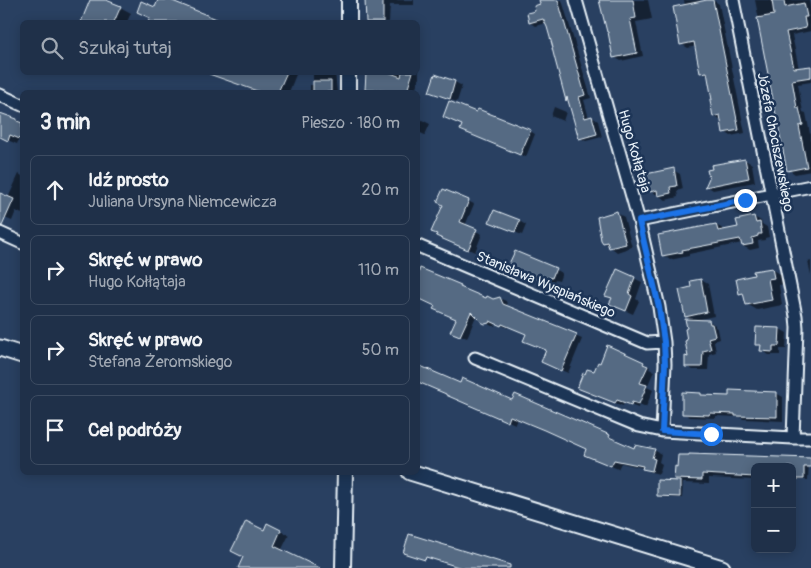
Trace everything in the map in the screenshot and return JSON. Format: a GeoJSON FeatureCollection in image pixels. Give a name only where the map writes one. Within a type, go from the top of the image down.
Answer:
{"type":"FeatureCollection","features":[{"type":"Feature","properties":{"kind":"main road"},"geometry":{"type":"LineString","coordinates":[[0,348],[20,354]]}},
{"type":"Feature","properties":{"kind":"main road"},"geometry":{"type":"LineString","coordinates":[[420,475],[722,568]]}},
{"type":"Feature","properties":{"kind":"street"},"geometry":{"type":"LineString","coordinates":[[349,0],[349,20]]}},
{"type":"Feature","properties":{"kind":"street","name":"Hugo Kołłątaja"},"geometry":{"type":"LineString","coordinates":[[576,0],[639,221],[659,307],[665,364],[662,431]]}},
{"type":"Feature","properties":{"kind":"street","name":"Józefa Chociszewskiego"},"geometry":{"type":"LineString","coordinates":[[733,0],[796,316],[793,438]]}},
{"type":"Feature","properties":{"kind":"street"},"geometry":{"type":"LineString","coordinates":[[348,75],[348,90]]}},
{"type":"Feature","properties":{"kind":"street"},"geometry":{"type":"LineString","coordinates":[[0,95],[20,104]]}},
{"type":"Feature","properties":{"kind":"street"},"geometry":{"type":"LineString","coordinates":[[639,221],[811,186]]}},
{"type":"Feature","properties":{"kind":"street"},"geometry":{"type":"LineString","coordinates":[[0,233],[20,242]]}},
{"type":"Feature","properties":{"kind":"street","name":"Stanisława Wyspiańskiego"},"geometry":{"type":"LineString","coordinates":[[420,247],[647,343],[664,342]]}},
{"type":"Feature","properties":{"kind":"street"},"geometry":{"type":"LineString","coordinates":[[475,358],[639,426],[662,431],[811,438]]}},
{"type":"Feature","properties":{"kind":"street"},"geometry":{"type":"LineString","coordinates":[[343,568],[345,475]]}},
{"type":"Feature","properties":{"kind":"building"},"geometry":{"type":"Polygon","coordinates":[[[90,0],[106,0],[121,6],[115,20],[82,20],[90,0]]]}},
{"type":"Feature","properties":{"kind":"building"},"geometry":{"type":"Polygon","coordinates":[[[158,0],[170,0],[219,20],[149,20],[150,18],[137,12],[141,1],[155,7],[158,0]]]}},
{"type":"Feature","properties":{"kind":"building"},"geometry":{"type":"Polygon","coordinates":[[[365,0],[383,0],[383,20],[366,20],[365,0]]]}},
{"type":"Feature","properties":{"kind":"building"},"geometry":{"type":"Polygon","coordinates":[[[539,0],[558,0],[585,95],[579,97],[585,118],[592,116],[597,134],[579,139],[567,97],[566,101],[547,27],[543,19],[529,23],[527,13],[535,11],[534,6],[540,4],[539,0]]]}},
{"type":"Feature","properties":{"kind":"building"},"geometry":{"type":"Polygon","coordinates":[[[599,0],[633,0],[636,18],[630,19],[637,53],[613,58],[599,0]]]}},
{"type":"Feature","properties":{"kind":"building"},"geometry":{"type":"Polygon","coordinates":[[[713,0],[739,130],[723,133],[720,115],[713,117],[707,72],[700,73],[694,42],[680,45],[673,7],[713,0]]]}},
{"type":"Feature","properties":{"kind":"building"},"geometry":{"type":"Polygon","coordinates":[[[772,0],[784,0],[785,7],[804,3],[807,17],[804,17],[806,28],[786,32],[794,68],[811,66],[811,77],[792,80],[797,108],[799,108],[803,125],[799,126],[807,167],[787,171],[757,18],[774,15],[772,0]]]}},
{"type":"Feature","properties":{"kind":"building"},"geometry":{"type":"Polygon","coordinates":[[[435,74],[455,81],[450,99],[429,92],[435,74]]]}},
{"type":"Feature","properties":{"kind":"building"},"geometry":{"type":"Polygon","coordinates":[[[212,75],[286,75],[279,90],[254,90],[212,75]]]}},
{"type":"Feature","properties":{"kind":"building"},"geometry":{"type":"Polygon","coordinates":[[[366,75],[396,75],[401,77],[401,75],[412,75],[407,90],[365,90],[366,75]]]}},
{"type":"Feature","properties":{"kind":"building"},"geometry":{"type":"Polygon","coordinates":[[[313,81],[331,81],[331,90],[313,90],[313,81]]]}},
{"type":"Feature","properties":{"kind":"building"},"geometry":{"type":"Polygon","coordinates":[[[449,101],[476,112],[478,109],[531,130],[520,155],[460,130],[462,125],[443,117],[449,101]]]}},
{"type":"Feature","properties":{"kind":"building"},"geometry":{"type":"Polygon","coordinates":[[[0,113],[17,119],[20,122],[20,139],[10,135],[8,141],[0,137],[0,113]]]}},
{"type":"Feature","properties":{"kind":"building"},"geometry":{"type":"Polygon","coordinates":[[[745,159],[749,178],[705,187],[709,178],[707,170],[712,169],[711,165],[745,159]]]}},
{"type":"Feature","properties":{"kind":"building"},"geometry":{"type":"Polygon","coordinates":[[[674,168],[677,186],[670,187],[671,193],[658,196],[657,190],[650,192],[646,174],[674,168]]]}},
{"type":"Feature","properties":{"kind":"building"},"geometry":{"type":"Polygon","coordinates":[[[443,189],[469,200],[460,222],[477,229],[468,250],[431,232],[443,205],[437,202],[443,189]]]}},
{"type":"Feature","properties":{"kind":"building"},"geometry":{"type":"Polygon","coordinates":[[[0,193],[14,199],[2,226],[0,226],[0,193]]]}},
{"type":"Feature","properties":{"kind":"building"},"geometry":{"type":"Polygon","coordinates":[[[494,210],[520,220],[515,232],[489,222],[494,210]]]}},
{"type":"Feature","properties":{"kind":"building"},"geometry":{"type":"Polygon","coordinates":[[[617,211],[626,244],[609,248],[607,242],[603,243],[601,240],[597,217],[617,211]]]}},
{"type":"Feature","properties":{"kind":"building"},"geometry":{"type":"Polygon","coordinates":[[[754,216],[756,223],[760,222],[762,234],[752,238],[753,244],[742,246],[740,239],[682,250],[683,252],[662,256],[658,235],[716,224],[718,231],[738,227],[736,220],[754,216]]]}},
{"type":"Feature","properties":{"kind":"building"},"geometry":{"type":"Polygon","coordinates":[[[515,251],[556,268],[552,278],[548,277],[545,283],[508,266],[515,251]]]}},
{"type":"Feature","properties":{"kind":"building"},"geometry":{"type":"Polygon","coordinates":[[[420,268],[486,298],[487,296],[493,299],[500,297],[503,304],[577,334],[561,371],[541,362],[546,350],[523,341],[526,334],[490,321],[485,324],[471,312],[460,336],[450,332],[456,319],[433,309],[435,306],[420,299],[420,268]]]}},
{"type":"Feature","properties":{"kind":"building"},"geometry":{"type":"Polygon","coordinates":[[[772,268],[774,278],[768,279],[772,300],[746,305],[743,293],[739,294],[736,279],[754,275],[753,271],[772,268]]]}},
{"type":"Feature","properties":{"kind":"building"},"geometry":{"type":"Polygon","coordinates":[[[617,269],[635,277],[629,294],[632,296],[626,311],[609,304],[612,298],[605,296],[617,269]]]}},
{"type":"Feature","properties":{"kind":"building"},"geometry":{"type":"Polygon","coordinates":[[[701,279],[707,312],[685,317],[679,290],[691,287],[690,281],[701,279]]]}},
{"type":"Feature","properties":{"kind":"building"},"geometry":{"type":"Polygon","coordinates":[[[685,319],[709,320],[710,324],[712,324],[715,336],[708,338],[711,349],[703,351],[702,367],[685,367],[685,356],[688,357],[685,341],[687,340],[685,329],[687,328],[685,319]]]}},
{"type":"Feature","properties":{"kind":"building"},"geometry":{"type":"Polygon","coordinates":[[[756,327],[780,328],[779,346],[773,346],[773,352],[760,351],[761,345],[755,345],[756,327]]]}},
{"type":"Feature","properties":{"kind":"building"},"geometry":{"type":"Polygon","coordinates":[[[607,345],[644,362],[643,364],[648,366],[640,383],[647,385],[639,404],[632,402],[631,405],[617,400],[615,403],[577,388],[583,373],[585,374],[587,369],[594,371],[598,362],[600,363],[607,345]]]}},
{"type":"Feature","properties":{"kind":"building"},"geometry":{"type":"Polygon","coordinates":[[[420,366],[460,383],[462,378],[512,400],[515,394],[610,435],[609,437],[634,448],[635,445],[655,449],[652,458],[655,459],[652,471],[642,469],[643,466],[614,460],[611,466],[584,455],[586,449],[544,430],[510,416],[508,422],[420,383],[420,366]]]}},
{"type":"Feature","properties":{"kind":"building"},"geometry":{"type":"Polygon","coordinates":[[[729,390],[777,392],[777,417],[735,416],[735,414],[710,413],[709,415],[682,414],[682,392],[729,396],[729,390]]]}},
{"type":"Feature","properties":{"kind":"building"},"geometry":{"type":"Polygon","coordinates":[[[678,455],[811,458],[811,467],[804,467],[804,479],[796,479],[796,463],[751,463],[751,477],[702,474],[702,480],[674,479],[678,455]]]}},
{"type":"Feature","properties":{"kind":"building"},"geometry":{"type":"Polygon","coordinates":[[[657,480],[680,481],[680,497],[657,496],[657,480]]]}},
{"type":"Feature","properties":{"kind":"building"},"geometry":{"type":"Polygon","coordinates":[[[246,521],[264,530],[267,523],[281,530],[274,546],[320,568],[238,568],[243,557],[231,551],[246,521]]]}},
{"type":"Feature","properties":{"kind":"building"},"geometry":{"type":"Polygon","coordinates":[[[409,534],[510,565],[510,568],[462,568],[426,557],[425,560],[403,553],[409,534]]]}},
{"type":"Feature","properties":{"kind":"route"},"geometry":{"type":"LineString","coordinates":[[711,434],[662,431],[664,342],[659,307],[639,221],[745,200]]}}]}
